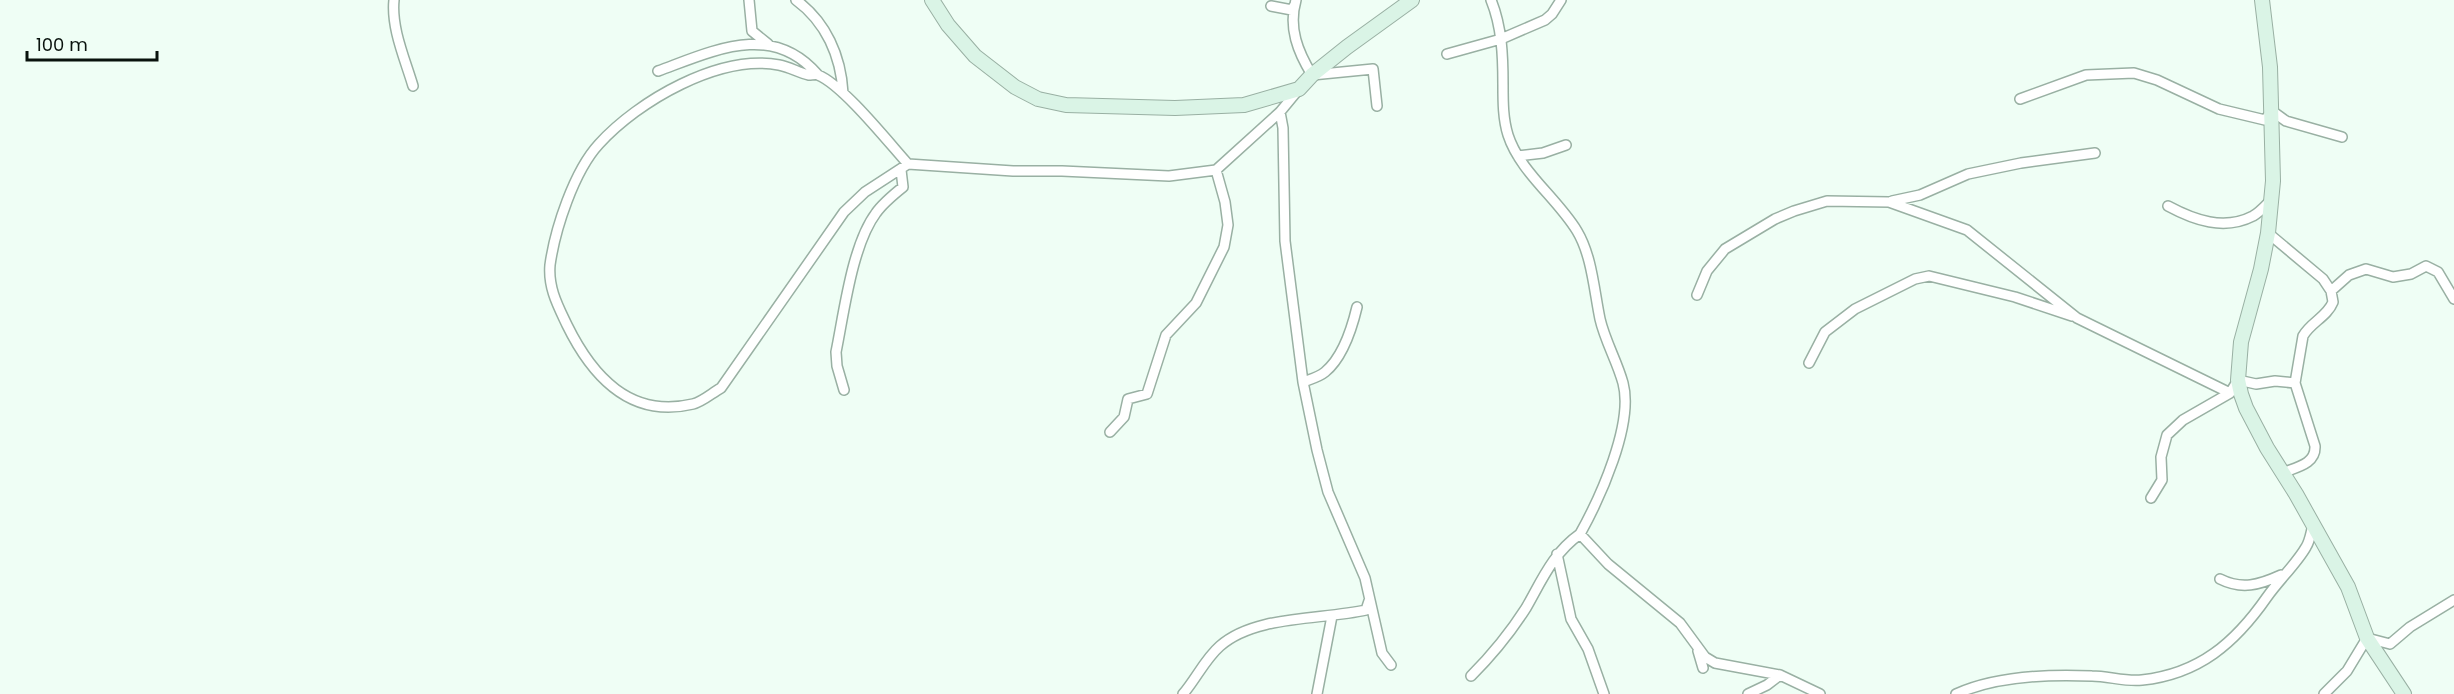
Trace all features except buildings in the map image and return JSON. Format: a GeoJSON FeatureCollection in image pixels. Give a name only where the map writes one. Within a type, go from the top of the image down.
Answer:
{"type":"FeatureCollection","features":[{"type":"Feature","properties":{"kind":"street"},"geometry":{"type":"LineString","coordinates":[[394,0],[393,9],[399,40],[413,86]]}},
{"type":"Feature","properties":{"kind":"street"},"geometry":{"type":"LineString","coordinates":[[748,0],[752,31],[769,45],[799,57],[818,75],[843,93],[905,167],[903,187],[875,214],[860,244],[836,352],[837,366],[844,390]]}},
{"type":"Feature","properties":{"kind":"street"},"geometry":{"type":"LineString","coordinates":[[796,0],[821,24],[842,71],[843,93]]}},
{"type":"Feature","properties":{"kind":"street"},"geometry":{"type":"LineString","coordinates":[[932,0],[948,25],[975,56],[1015,87],[1038,99],[1066,105],[1176,108],[1244,105],[1299,89]]}},
{"type":"Feature","properties":{"kind":"street"},"geometry":{"type":"LineString","coordinates":[[818,75],[809,75],[778,64],[746,65],[704,74],[669,91],[626,119],[598,145],[574,186],[558,232],[550,275],[555,301],[577,345],[606,383],[630,399],[664,406],[695,404],[721,388],[844,212],[866,192],[905,167],[1169,176],[1216,170],[1280,112],[1312,75],[1412,0]]}},
{"type":"Feature","properties":{"kind":"street"},"geometry":{"type":"LineString","coordinates":[[1471,676],[1498,648],[1514,627],[1557,554],[1580,534],[1610,469],[1624,406],[1623,382],[1604,335],[1584,245],[1562,210],[1518,156],[1508,136],[1504,113],[1501,39],[1491,0]]}},
{"type":"Feature","properties":{"kind":"street"},"geometry":{"type":"LineString","coordinates":[[1447,54],[1501,39],[1545,20],[1561,0]]}},
{"type":"Feature","properties":{"kind":"street"},"geometry":{"type":"LineString","coordinates":[[2262,0],[2270,67],[2272,111],[2271,200],[2261,269],[2241,342],[2238,380],[2246,408],[2348,587],[2367,638],[2404,694]]}},
{"type":"Feature","properties":{"kind":"street"},"geometry":{"type":"LineString","coordinates":[[1296,2],[1293,30],[1301,57],[1312,75]]}},
{"type":"Feature","properties":{"kind":"street"},"geometry":{"type":"LineString","coordinates":[[1271,6],[1292,10],[1296,2]]}},
{"type":"Feature","properties":{"kind":"street"},"geometry":{"type":"LineString","coordinates":[[658,71],[716,49],[736,45],[769,45]]}},
{"type":"Feature","properties":{"kind":"street"},"geometry":{"type":"LineString","coordinates":[[1312,75],[1373,69],[1377,106]]}},
{"type":"Feature","properties":{"kind":"street"},"geometry":{"type":"LineString","coordinates":[[2020,99],[2086,75],[2134,73],[2157,80],[2202,103],[2232,113],[2265,120],[2272,111]]}},
{"type":"Feature","properties":{"kind":"street"},"geometry":{"type":"LineString","coordinates":[[2272,111],[2286,121],[2342,137]]}},
{"type":"Feature","properties":{"kind":"street"},"geometry":{"type":"LineString","coordinates":[[1280,112],[1283,129],[1285,242],[1304,382],[1317,450],[1328,492],[1365,578],[1382,653],[1391,665]]}},
{"type":"Feature","properties":{"kind":"street"},"geometry":{"type":"LineString","coordinates":[[1518,156],[1543,153],[1566,145]]}},
{"type":"Feature","properties":{"kind":"street"},"geometry":{"type":"LineString","coordinates":[[1696,295],[1707,271],[1725,249],[1775,219],[1794,211],[1827,201],[1889,202],[1920,195],[1968,174],[2020,163],[2095,153]]}},
{"type":"Feature","properties":{"kind":"street"},"geometry":{"type":"LineString","coordinates":[[1110,432],[1125,417],[1128,399],[1147,394],[1166,335],[1196,303],[1224,247],[1228,225],[1225,202],[1216,170]]}},
{"type":"Feature","properties":{"kind":"street"},"geometry":{"type":"LineString","coordinates":[[2168,206],[2202,221],[2216,224],[2253,216],[2271,200]]}},
{"type":"Feature","properties":{"kind":"street"},"geometry":{"type":"LineString","coordinates":[[1889,202],[1967,230],[2077,318]]}},
{"type":"Feature","properties":{"kind":"street"},"geometry":{"type":"LineString","coordinates":[[2268,233],[2315,270],[2331,291],[2332,306],[2303,336],[2295,383],[2316,454],[2311,460],[2282,473]]}},
{"type":"Feature","properties":{"kind":"street"},"geometry":{"type":"LineString","coordinates":[[2331,291],[2349,275],[2366,269],[2393,277],[2411,274],[2426,266],[2438,272],[2454,298]]}},
{"type":"Feature","properties":{"kind":"street"},"geometry":{"type":"LineString","coordinates":[[1809,363],[1825,332],[1855,309],[1915,279],[1929,276],[2015,297],[2077,318],[2230,393]]}},
{"type":"Feature","properties":{"kind":"street"},"geometry":{"type":"LineString","coordinates":[[1304,382],[1327,371],[1336,359],[1358,307]]}},
{"type":"Feature","properties":{"kind":"street"},"geometry":{"type":"LineString","coordinates":[[2238,380],[2256,384],[2274,381],[2295,383]]}},
{"type":"Feature","properties":{"kind":"street"},"geometry":{"type":"LineString","coordinates":[[2151,498],[2162,480],[2161,457],[2168,435],[2183,420],[2230,393],[2238,380]]}},
{"type":"Feature","properties":{"kind":"street"},"geometry":{"type":"LineString","coordinates":[[1956,694],[2016,679],[2092,676],[2139,681],[2194,667],[2216,654],[2248,622],[2307,546],[2313,525]]}},
{"type":"Feature","properties":{"kind":"street"},"geometry":{"type":"LineString","coordinates":[[1580,534],[1608,564],[1680,623],[1698,651],[1703,668]]}},
{"type":"Feature","properties":{"kind":"street"},"geometry":{"type":"LineString","coordinates":[[1557,554],[1571,619],[1588,649],[1604,694]]}},
{"type":"Feature","properties":{"kind":"street"},"geometry":{"type":"LineString","coordinates":[[2220,579],[2244,587],[2264,583],[2283,574]]}},
{"type":"Feature","properties":{"kind":"street"},"geometry":{"type":"LineString","coordinates":[[1183,694],[1210,655],[1230,638],[1271,624],[1366,610],[1369,598]]}},
{"type":"Feature","properties":{"kind":"street"},"geometry":{"type":"LineString","coordinates":[[2367,638],[2390,644],[2410,627],[2454,600]]}},
{"type":"Feature","properties":{"kind":"street"},"geometry":{"type":"LineString","coordinates":[[1317,694],[1332,616]]}},
{"type":"Feature","properties":{"kind":"street"},"geometry":{"type":"LineString","coordinates":[[2324,694],[2347,671],[2367,638]]}},
{"type":"Feature","properties":{"kind":"street"},"geometry":{"type":"LineString","coordinates":[[1698,651],[1715,663],[1780,675],[1820,694]]}},
{"type":"Feature","properties":{"kind":"street"},"geometry":{"type":"LineString","coordinates":[[1748,694],[1767,685],[1780,675]]}}]}
